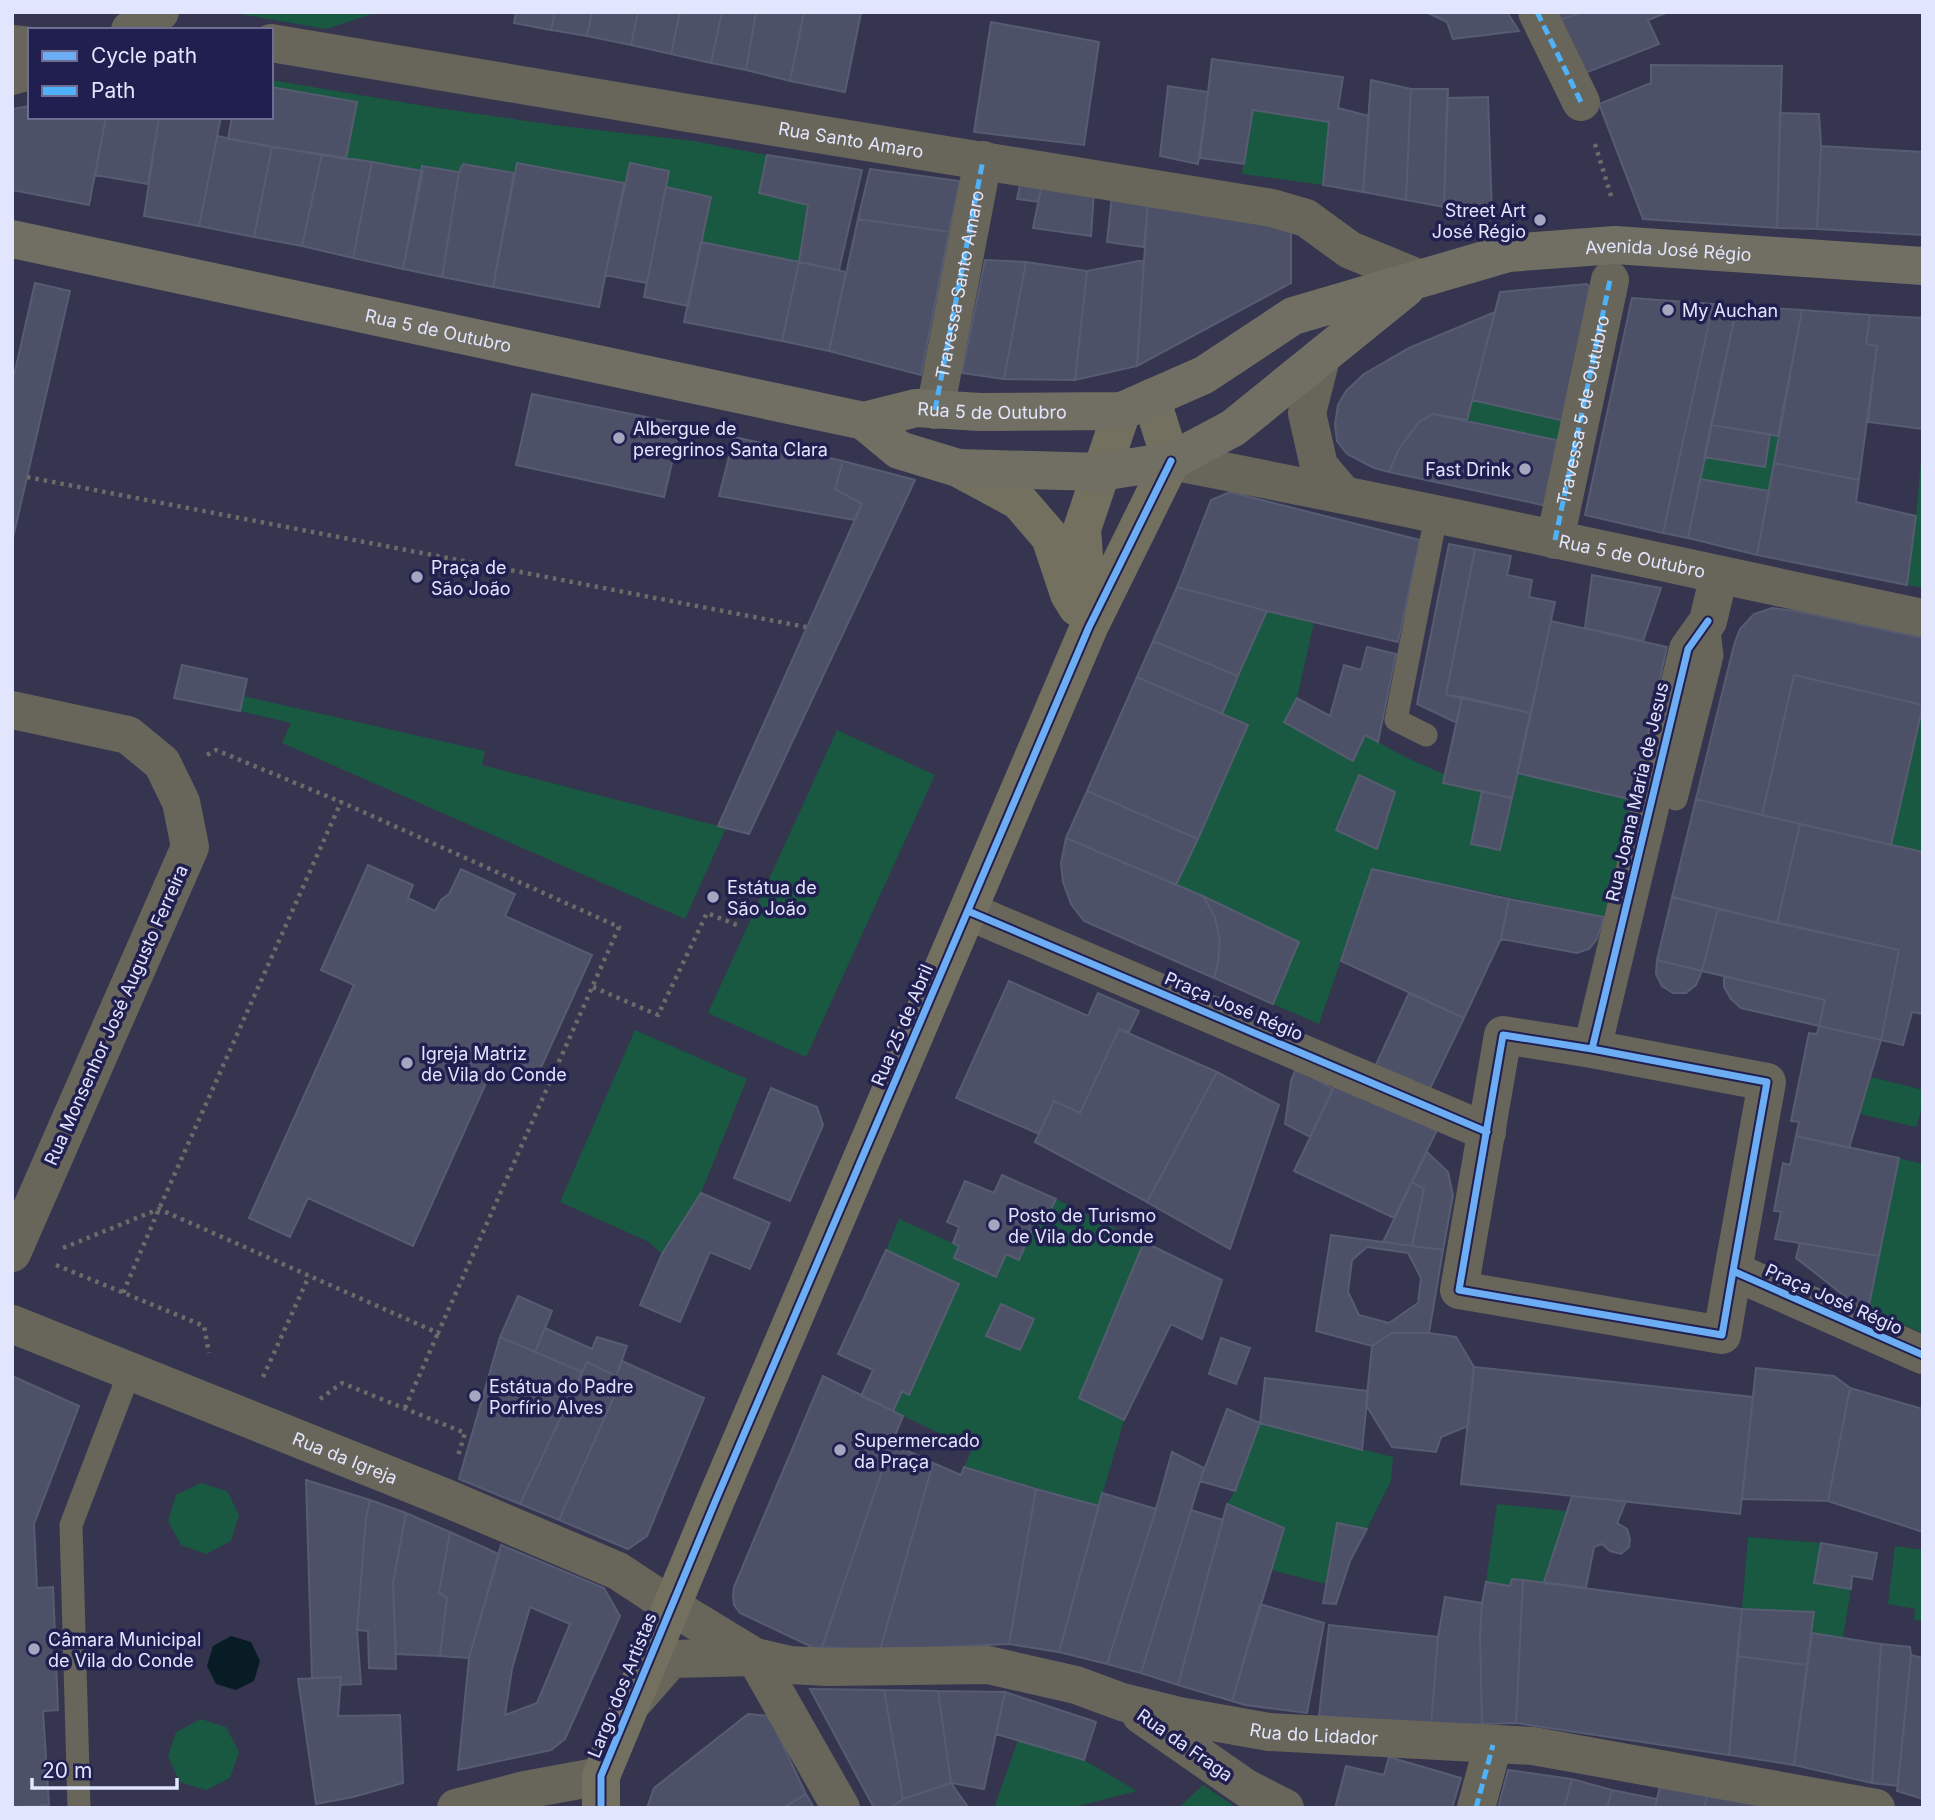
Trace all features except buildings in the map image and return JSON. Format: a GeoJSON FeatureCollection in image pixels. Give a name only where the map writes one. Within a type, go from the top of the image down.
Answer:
{"type":"FeatureCollection","features":[{"type":"Feature","properties":{"kind":"main road","name":"Rua 5 de Outubro"},"geometry":{"type":"LineString","coordinates":[[12,239],[864,421],[916,408],[980,412],[1137,405],[1204,375],[1293,316],[1418,278]]}},
{"type":"Feature","properties":{"kind":"main road","name":"Avenida José Régio"},"geometry":{"type":"LineString","coordinates":[[1418,278],[1508,253],[1615,245],[1923,266]]}},
{"type":"Feature","properties":{"kind":"main road","name":"Rua 5 de Outubro"},"geometry":{"type":"LineString","coordinates":[[864,421],[899,450],[958,468],[1101,472],[1171,461],[1233,428],[1418,278]]}},
{"type":"Feature","properties":{"kind":"street"},"geometry":{"type":"LineString","coordinates":[[133,28],[160,12]]}},
{"type":"Feature","properties":{"kind":"street"},"geometry":{"type":"LineString","coordinates":[[1537,12],[1581,102]]}},
{"type":"Feature","properties":{"kind":"street","name":"Rua Santo Amaro"},"geometry":{"type":"LineString","coordinates":[[273,43],[1272,208],[1306,218],[1350,250],[1418,278]]}},
{"type":"Feature","properties":{"kind":"street","name":"Travessa Santo Amaro"},"geometry":{"type":"LineString","coordinates":[[935,410],[983,160]]}},
{"type":"Feature","properties":{"kind":"street","name":"Travessa 5 de Outubro"},"geometry":{"type":"LineString","coordinates":[[1555,540],[1609,280]]}},
{"type":"Feature","properties":{"kind":"street"},"geometry":{"type":"LineString","coordinates":[[1321,358],[1307,412],[1319,466],[1343,494]]}},
{"type":"Feature","properties":{"kind":"street"},"geometry":{"type":"LineString","coordinates":[[1137,405],[1171,461]]}},
{"type":"Feature","properties":{"kind":"street"},"geometry":{"type":"LineString","coordinates":[[1101,472],[1137,405]]}},
{"type":"Feature","properties":{"kind":"street","name":"Rua 5 de Outubro"},"geometry":{"type":"LineString","coordinates":[[1171,461],[1343,494],[1923,618]]}},
{"type":"Feature","properties":{"kind":"street","name":"Rua 25 de Abril"},"geometry":{"type":"LineString","coordinates":[[671,1606],[1089,627],[1171,461]]}},
{"type":"Feature","properties":{"kind":"street"},"geometry":{"type":"LineString","coordinates":[[958,468],[1019,501],[1050,537],[1069,594],[1089,627]]}},
{"type":"Feature","properties":{"kind":"street","name":"Rua 25 de Abril"},"geometry":{"type":"LineString","coordinates":[[1089,627],[1082,528],[1101,472]]}},
{"type":"Feature","properties":{"kind":"street","name":"Rua Joana Maria de Jesus"},"geometry":{"type":"LineString","coordinates":[[1592,1049],[1688,649],[1708,621],[1719,575]]}},
{"type":"Feature","properties":{"kind":"street","name":"Rua Monsenhor José Augusto Ferreira"},"geometry":{"type":"LineString","coordinates":[[12,710],[128,735],[162,763],[181,802],[190,847],[12,1253]]}},
{"type":"Feature","properties":{"kind":"street","name":"Praça José Régio"},"geometry":{"type":"LineString","coordinates":[[968,911],[1487,1132]]}},
{"type":"Feature","properties":{"kind":"street"},"geometry":{"type":"LineString","coordinates":[[1503,1035],[1768,1082],[1722,1335],[1459,1290],[1487,1132],[1503,1035]]}},
{"type":"Feature","properties":{"kind":"street","name":"Praça José Régio"},"geometry":{"type":"LineString","coordinates":[[1733,1271],[1905,1357]]}},
{"type":"Feature","properties":{"kind":"street","name":"Rua da Igreja"},"geometry":{"type":"LineString","coordinates":[[12,1324],[446,1498],[618,1571],[671,1606]]}},
{"type":"Feature","properties":{"kind":"street","name":"Largo dos Artistas"},"geometry":{"type":"LineString","coordinates":[[601,1792],[630,1706],[671,1606],[755,1657]]}},
{"type":"Feature","properties":{"kind":"street"},"geometry":{"type":"LineString","coordinates":[[755,1657],[841,1808]]}},
{"type":"Feature","properties":{"kind":"street","name":"Largo dos Artistas"},"geometry":{"type":"LineString","coordinates":[[630,1706],[671,1659],[755,1657]]}},
{"type":"Feature","properties":{"kind":"street","name":"Rua do Lidador"},"geometry":{"type":"LineString","coordinates":[[755,1657],[790,1665],[828,1667],[988,1665],[1076,1685],[1122,1702],[1179,1716],[1269,1732],[1533,1746],[1876,1808]]}},
{"type":"Feature","properties":{"kind":"street","name":"Rua da Fraga"},"geometry":{"type":"LineString","coordinates":[[1122,1702],[1246,1788],[1285,1808]]}},
{"type":"Feature","properties":{"kind":"street"},"geometry":{"type":"LineString","coordinates":[[1476,1808],[1493,1745]]}},
{"type":"Feature","properties":{"kind":"street"},"geometry":{"type":"LineString","coordinates":[[456,1808],[525,1790],[601,1792]]}},
{"type":"Feature","properties":{"kind":"lane"},"geometry":{"type":"LineString","coordinates":[[1426,735],[1396,720],[1436,516]]}},
{"type":"Feature","properties":{"kind":"lane"},"geometry":{"type":"LineString","coordinates":[[1676,799],[1712,656],[1708,621]]}},
{"type":"Feature","properties":{"kind":"lane"},"geometry":{"type":"LineString","coordinates":[[1905,1357],[1923,1373]]}},
{"type":"Feature","properties":{"kind":"lane"},"geometry":{"type":"LineString","coordinates":[[79,1808],[71,1525],[131,1371]]}},
{"type":"Feature","properties":{"kind":"path"},"geometry":{"type":"LineString","coordinates":[[1581,102],[1616,211]]}},
{"type":"Feature","properties":{"kind":"path"},"geometry":{"type":"LineString","coordinates":[[27,477],[806,627]]}},
{"type":"Feature","properties":{"kind":"path"},"geometry":{"type":"LineString","coordinates":[[168,775],[216,750],[341,802],[619,927],[405,1408]]}},
{"type":"Feature","properties":{"kind":"path"},"geometry":{"type":"LineString","coordinates":[[123,1293],[341,802]]}},
{"type":"Feature","properties":{"kind":"path"},"geometry":{"type":"LineString","coordinates":[[593,987],[658,1015],[707,913],[737,925]]}},
{"type":"Feature","properties":{"kind":"path"},"geometry":{"type":"LineString","coordinates":[[82,1242],[159,1209],[438,1333]]}},
{"type":"Feature","properties":{"kind":"path"},"geometry":{"type":"LineString","coordinates":[[54,1264],[204,1326],[210,1360]]}},
{"type":"Feature","properties":{"kind":"path"},"geometry":{"type":"LineString","coordinates":[[268,1367],[309,1276]]}},
{"type":"Feature","properties":{"kind":"path"},"geometry":{"type":"LineString","coordinates":[[314,1404],[342,1383],[465,1433]]}},
{"type":"Feature","properties":{"kind":"green space"},"geometry":{"type":"Polygon","coordinates":[[[228,12],[378,12],[326,29],[228,12]]]}},
{"type":"Feature","properties":{"kind":"green space"},"geometry":{"type":"Polygon","coordinates":[[[273,80],[561,126],[694,141],[767,155],[760,193],[808,205],[799,262],[701,242],[666,187],[669,171],[630,163],[624,183],[517,163],[514,173],[423,171],[346,159],[356,102],[273,87],[273,80]]]}},
{"type":"Feature","properties":{"kind":"green space"},"geometry":{"type":"Polygon","coordinates":[[[1253,110],[1329,122],[1323,185],[1242,174],[1253,110]]]}},
{"type":"Feature","properties":{"kind":"green space"},"geometry":{"type":"Polygon","coordinates":[[[1472,400],[1565,421],[1561,441],[1467,420],[1472,400]]]}},
{"type":"Feature","properties":{"kind":"green space"},"geometry":{"type":"Polygon","coordinates":[[[1770,434],[1778,436],[1769,491],[1700,479],[1704,457],[1765,466],[1770,434]]]}},
{"type":"Feature","properties":{"kind":"green space"},"geometry":{"type":"Polygon","coordinates":[[[1923,438],[1923,588],[1907,585],[1923,438]]]}},
{"type":"Feature","properties":{"kind":"green space"},"geometry":{"type":"Polygon","coordinates":[[[1267,611],[1314,622],[1297,698],[1284,722],[1352,760],[1365,735],[1405,757],[1482,791],[1471,844],[1500,850],[1517,773],[1633,800],[1604,917],[1372,869],[1319,1024],[1273,1004],[1299,942],[1177,885],[1247,725],[1222,714],[1267,611]],[[1359,775],[1336,830],[1377,849],[1395,793],[1359,775]]]}},
{"type":"Feature","properties":{"kind":"green space"},"geometry":{"type":"Polygon","coordinates":[[[243,696],[485,751],[482,765],[726,828],[685,919],[282,743],[291,723],[240,711],[243,696]]]}},
{"type":"Feature","properties":{"kind":"green space"},"geometry":{"type":"Polygon","coordinates":[[[1923,709],[1923,852],[1891,845],[1923,709]]]}},
{"type":"Feature","properties":{"kind":"green space"},"geometry":{"type":"Polygon","coordinates":[[[837,730],[935,775],[806,1057],[708,1013],[837,730]]]}},
{"type":"Feature","properties":{"kind":"green space"},"geometry":{"type":"Polygon","coordinates":[[[635,1030],[747,1079],[701,1193],[662,1254],[649,1242],[560,1202],[635,1030]]]}},
{"type":"Feature","properties":{"kind":"green space"},"geometry":{"type":"Polygon","coordinates":[[[1871,1077],[1923,1090],[1923,1104],[1916,1127],[1860,1114],[1871,1077]]]}},
{"type":"Feature","properties":{"kind":"green space"},"geometry":{"type":"Polygon","coordinates":[[[1899,1158],[1923,1164],[1923,1333],[1868,1310],[1899,1158]]]}},
{"type":"Feature","properties":{"kind":"green space"},"geometry":{"type":"Polygon","coordinates":[[[1056,1199],[1144,1242],[1080,1398],[1124,1420],[1099,1506],[964,1467],[972,1449],[893,1411],[902,1391],[909,1394],[959,1284],[886,1250],[899,1219],[959,1246],[954,1258],[996,1277],[1006,1254],[1019,1260],[1037,1218],[1045,1222],[1056,1199]],[[1001,1304],[986,1336],[1020,1350],[1034,1319],[1001,1304]]]}},
{"type":"Feature","properties":{"kind":"green space"},"geometry":{"type":"Polygon","coordinates":[[[1260,1423],[1393,1457],[1391,1481],[1367,1529],[1337,1523],[1326,1584],[1271,1570],[1283,1528],[1227,1504],[1235,1491],[1260,1423]]]}},
{"type":"Feature","properties":{"kind":"green space"},"geometry":{"type":"Polygon","coordinates":[[[201,1483],[227,1491],[239,1515],[231,1541],[206,1554],[181,1545],[168,1521],[176,1495],[201,1483]]]}},
{"type":"Feature","properties":{"kind":"green space"},"geometry":{"type":"Polygon","coordinates":[[[1497,1504],[1567,1511],[1544,1582],[1512,1579],[1510,1586],[1486,1582],[1497,1504]]]}},
{"type":"Feature","properties":{"kind":"green space"},"geometry":{"type":"Polygon","coordinates":[[[1748,1537],[1821,1543],[1814,1583],[1851,1589],[1843,1638],[1812,1633],[1814,1612],[1742,1609],[1748,1537]]]}},
{"type":"Feature","properties":{"kind":"green space"},"geometry":{"type":"Polygon","coordinates":[[[1895,1546],[1923,1550],[1923,1621],[1914,1620],[1915,1609],[1888,1604],[1895,1546]]]}},
{"type":"Feature","properties":{"kind":"green space"},"geometry":{"type":"Polygon","coordinates":[[[201,1719],[226,1727],[239,1752],[230,1778],[206,1790],[180,1782],[168,1757],[176,1732],[201,1719]]]}},
{"type":"Feature","properties":{"kind":"green space"},"geometry":{"type":"Polygon","coordinates":[[[1018,1740],[1084,1760],[1137,1791],[1071,1808],[994,1808],[1018,1740]]]}},
{"type":"Feature","properties":{"kind":"green space"},"geometry":{"type":"Polygon","coordinates":[[[1203,1785],[1237,1808],[1178,1808],[1203,1785]]]}},
{"type":"Feature","properties":{"kind":"water"},"geometry":{"type":"Polygon","coordinates":[[[231,1636],[251,1642],[260,1661],[254,1681],[236,1690],[216,1684],[207,1666],[213,1646],[231,1636]]]}},
{"type":"Feature","properties":{"kind":"marked path"},"geometry":{"type":"LineString","coordinates":[[1537,12],[1581,102]]}},
{"type":"Feature","properties":{"kind":"marked path"},"geometry":{"type":"LineString","coordinates":[[935,410],[983,160]]}},
{"type":"Feature","properties":{"kind":"marked path"},"geometry":{"type":"LineString","coordinates":[[1555,540],[1610,280]]}},
{"type":"Feature","properties":{"kind":"marked path"},"geometry":{"type":"LineString","coordinates":[[1476,1808],[1493,1745]]}},
{"type":"Feature","properties":{"kind":"cycle path"},"geometry":{"type":"LineString","coordinates":[[601,1808],[601,1776],[715,1502],[1089,627],[1171,461]]}},
{"type":"Feature","properties":{"kind":"cycle path"},"geometry":{"type":"LineString","coordinates":[[1708,621],[1688,649],[1592,1049],[1503,1035],[1459,1290],[1722,1335],[1733,1271],[1923,1355]]}},
{"type":"Feature","properties":{"kind":"cycle path"},"geometry":{"type":"LineString","coordinates":[[968,911],[1487,1132]]}},
{"type":"Feature","properties":{"kind":"cycle path"},"geometry":{"type":"LineString","coordinates":[[1592,1049],[1767,1082],[1733,1271]]}},
{"type":"Feature","properties":{"kind":"place","name":"Street Art José Régio"},"geometry":{"type":"Point","coordinates":[1540,220]}},
{"type":"Feature","properties":{"kind":"place","name":"My Auchan"},"geometry":{"type":"Point","coordinates":[1668,310]}},
{"type":"Feature","properties":{"kind":"place","name":"Albergue de peregrinos Santa Clara"},"geometry":{"type":"Point","coordinates":[619,438]}},
{"type":"Feature","properties":{"kind":"place","name":"Fast Drink"},"geometry":{"type":"Point","coordinates":[1525,469]}},
{"type":"Feature","properties":{"kind":"place","name":"Praça de São João"},"geometry":{"type":"Point","coordinates":[417,577]}},
{"type":"Feature","properties":{"kind":"place","name":"Estátua de São João"},"geometry":{"type":"Point","coordinates":[713,897]}},
{"type":"Feature","properties":{"kind":"place","name":"Igreja Matriz de Vila do Conde"},"geometry":{"type":"Point","coordinates":[407,1063]}},
{"type":"Feature","properties":{"kind":"place","name":"Posto de Turismo de Vila do Conde"},"geometry":{"type":"Point","coordinates":[994,1225]}},
{"type":"Feature","properties":{"kind":"place","name":"Estátua do Padre Porfírio Alves"},"geometry":{"type":"Point","coordinates":[475,1396]}},
{"type":"Feature","properties":{"kind":"place","name":"Supermercado da Praça"},"geometry":{"type":"Point","coordinates":[840,1450]}},
{"type":"Feature","properties":{"kind":"place","name":"Câmara Municipal de Vila do Conde"},"geometry":{"type":"Point","coordinates":[34,1649]}}]}
